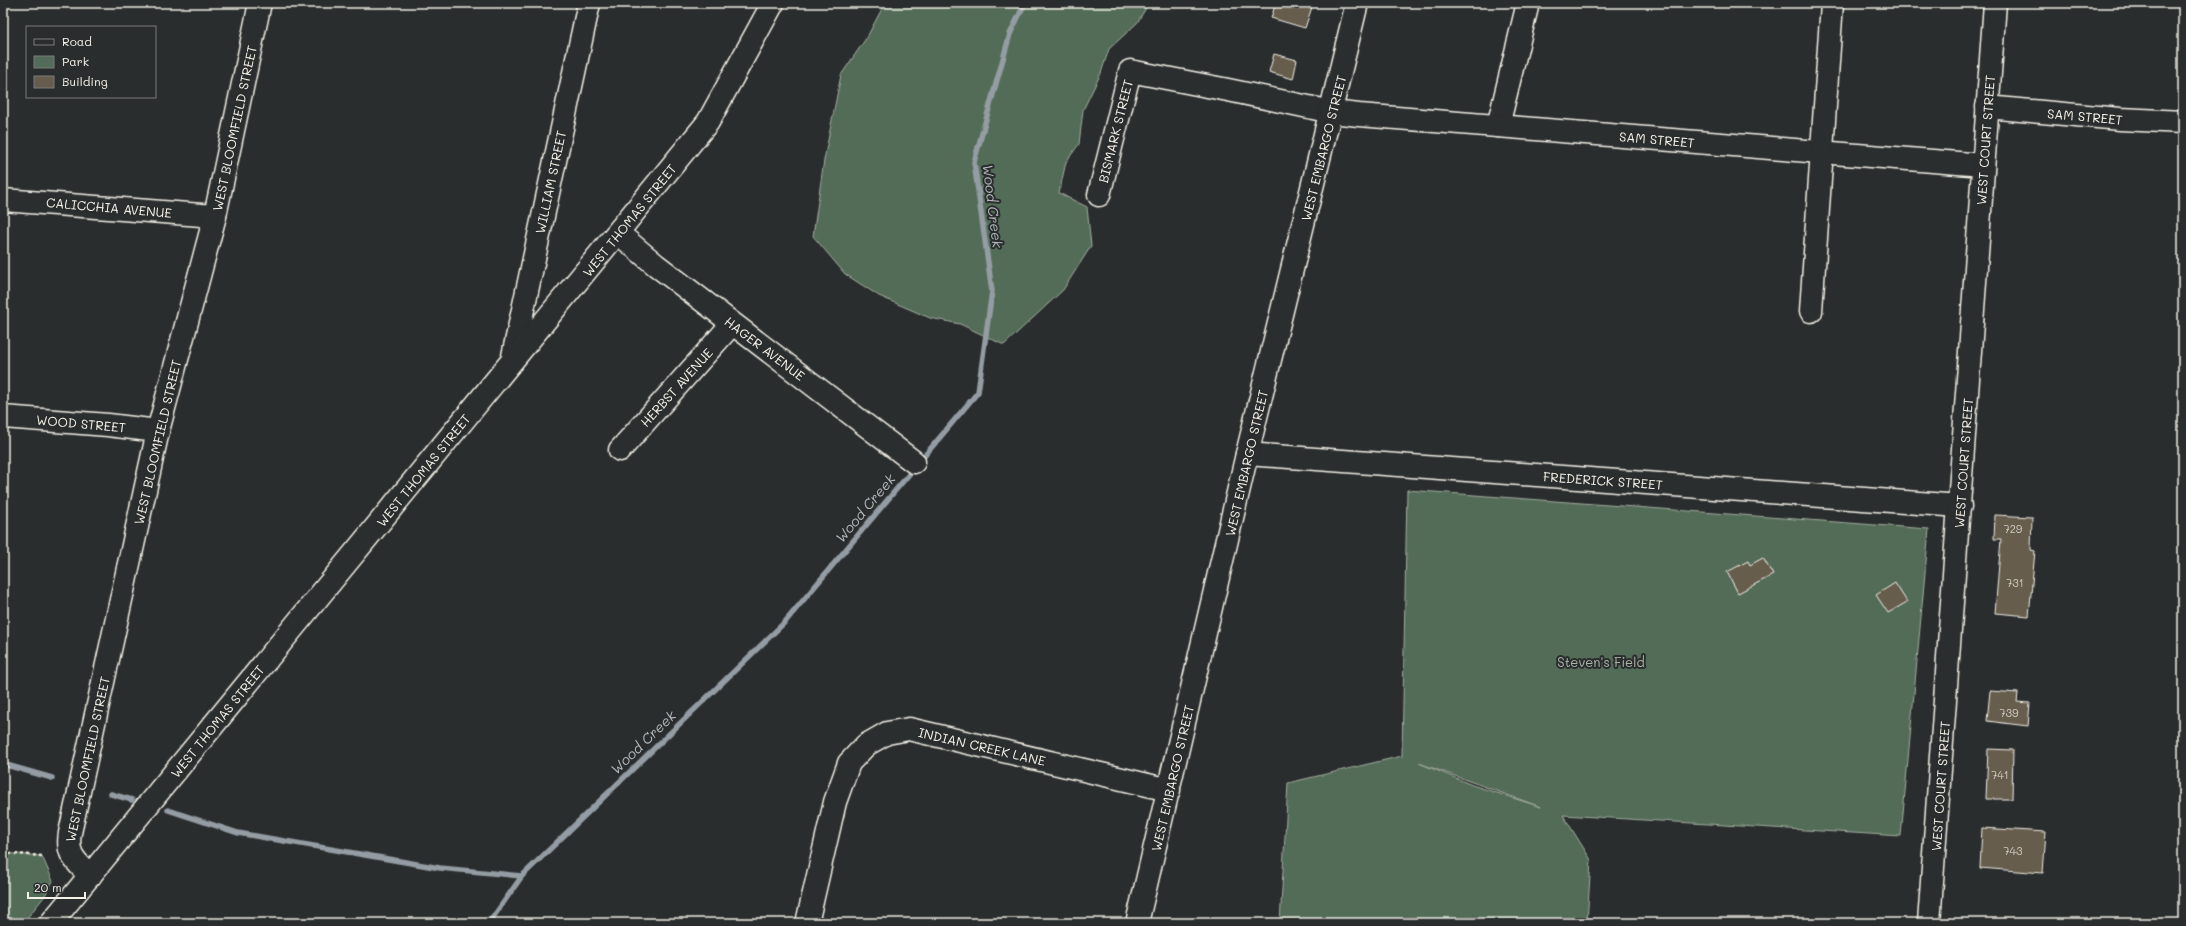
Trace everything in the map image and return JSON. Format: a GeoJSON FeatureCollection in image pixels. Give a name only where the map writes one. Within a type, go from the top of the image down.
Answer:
{"type":"FeatureCollection","features":[{"type":"Feature","properties":{"kind":"street","name":"WEST BLOOMFIELD STREET"},"geometry":{"type":"LineString","coordinates":[[90,876],[76,861],[68,847],[69,840],[158,431],[215,216],[260,3]]}},
{"type":"Feature","properties":{"kind":"street","name":"WILLIAM STREET"},"geometry":{"type":"LineString","coordinates":[[512,361],[589,3]]}},
{"type":"Feature","properties":{"kind":"street","name":"WEST THOMAS STREET"},"geometry":{"type":"LineString","coordinates":[[51,923],[708,122],[774,3]]}},
{"type":"Feature","properties":{"kind":"street","name":"WEST EMBARGO STREET"},"geometry":{"type":"LineString","coordinates":[[1137,923],[1247,454],[1332,112],[1357,3]]}},
{"type":"Feature","properties":{"kind":"street"},"geometry":{"type":"LineString","coordinates":[[1498,126],[1528,3]]}},
{"type":"Feature","properties":{"kind":"street"},"geometry":{"type":"LineString","coordinates":[[1812,311],[1821,152],[1832,3]]}},
{"type":"Feature","properties":{"kind":"street","name":"WEST COURT STREET"},"geometry":{"type":"LineString","coordinates":[[1929,923],[1995,3]]}},
{"type":"Feature","properties":{"kind":"street","name":"BISMARK STREET"},"geometry":{"type":"LineString","coordinates":[[1099,194],[1130,71],[1228,90]]}},
{"type":"Feature","properties":{"kind":"street","name":"SAM STREET"},"geometry":{"type":"LineString","coordinates":[[1228,90],[1332,112],[1983,165]]}},
{"type":"Feature","properties":{"kind":"street","name":"SAM STREET"},"geometry":{"type":"LineString","coordinates":[[1987,107],[2120,119],[2183,122]]}},
{"type":"Feature","properties":{"kind":"street","name":"CALICCHIA AVENUE"},"geometry":{"type":"LineString","coordinates":[[3,200],[215,216]]}},
{"type":"Feature","properties":{"kind":"street","name":"HAGER AVENUE"},"geometry":{"type":"LineString","coordinates":[[618,233],[656,265],[732,324],[914,462]]}},
{"type":"Feature","properties":{"kind":"street","name":"HERBST AVENUE"},"geometry":{"type":"LineString","coordinates":[[620,450],[732,324]]}},
{"type":"Feature","properties":{"kind":"street","name":"WOOD STREET"},"geometry":{"type":"LineString","coordinates":[[3,417],[108,425],[158,431]]}},
{"type":"Feature","properties":{"kind":"street","name":"FREDERICK STREET"},"geometry":{"type":"LineString","coordinates":[[1247,454],[1960,506]]}},
{"type":"Feature","properties":{"kind":"street","name":"INDIAN CREEK LANE"},"geometry":{"type":"LineString","coordinates":[[807,923],[836,802],[850,763],[866,745],[887,733],[909,728],[1169,790]]}},
{"type":"Feature","properties":{"kind":"path"},"geometry":{"type":"LineString","coordinates":[[3,853],[42,856]]}},
{"type":"Feature","properties":{"kind":"green space"},"geometry":{"type":"Polygon","coordinates":[[[885,3],[1149,3],[1137,23],[1109,49],[1101,73],[1083,110],[1079,144],[1066,162],[1059,193],[1087,207],[1091,246],[1063,290],[1004,345],[960,324],[930,318],[879,296],[845,274],[813,236],[824,160],[841,75],[867,37],[885,3]]]}},
{"type":"Feature","properties":{"kind":"green space","name":"Steven's Field"},"geometry":{"type":"Polygon","coordinates":[[[1407,490],[1929,529],[1901,836],[1563,815],[1591,860],[1587,923],[1280,923],[1288,783],[1402,756],[1407,490]],[[1419,763],[1472,785],[1541,807],[1419,763]]]}},
{"type":"Feature","properties":{"kind":"green space"},"geometry":{"type":"Polygon","coordinates":[[[3,853],[42,856],[53,881],[44,897],[23,923],[3,923],[3,853]]]}},
{"type":"Feature","properties":{"kind":"building"},"geometry":{"type":"Polygon","coordinates":[[[1276,3],[1300,3],[1312,7],[1305,28],[1271,18],[1276,3]]]}},
{"type":"Feature","properties":{"kind":"building"},"geometry":{"type":"Polygon","coordinates":[[[1274,54],[1297,60],[1293,79],[1269,72],[1274,54]]]}},
{"type":"Feature","properties":{"kind":"building"},"geometry":{"type":"Polygon","coordinates":[[[1995,515],[2032,517],[2031,550],[2035,551],[2029,616],[1995,613],[2001,539],[1994,539],[1995,515]]]}},
{"type":"Feature","properties":{"kind":"building"},"geometry":{"type":"Polygon","coordinates":[[[1763,558],[1773,575],[1738,593],[1727,572],[1748,561],[1750,565],[1763,558]]]}},
{"type":"Feature","properties":{"kind":"building"},"geometry":{"type":"Polygon","coordinates":[[[1895,583],[1907,602],[1888,613],[1876,595],[1895,583]]]}},
{"type":"Feature","properties":{"kind":"building"},"geometry":{"type":"Polygon","coordinates":[[[1990,691],[2018,693],[2017,702],[2030,703],[2028,726],[1987,721],[1990,691]]]}},
{"type":"Feature","properties":{"kind":"building"},"geometry":{"type":"Polygon","coordinates":[[[1988,749],[2013,750],[2012,799],[1986,799],[1988,749]]]}},
{"type":"Feature","properties":{"kind":"building"},"geometry":{"type":"Polygon","coordinates":[[[1982,828],[2046,832],[2043,873],[1980,868],[1982,828]]]}},
{"type":"Feature","properties":{"kind":"waterway","name":"Wood Creek"},"geometry":{"type":"LineString","coordinates":[[489,923],[522,876],[785,622],[978,392],[992,291],[974,162],[1010,34],[1025,3]]}},
{"type":"Feature","properties":{"kind":"waterway"},"geometry":{"type":"LineString","coordinates":[[3,764],[52,778]]}},
{"type":"Feature","properties":{"kind":"waterway"},"geometry":{"type":"LineString","coordinates":[[111,794],[132,800]]}},
{"type":"Feature","properties":{"kind":"waterway"},"geometry":{"type":"LineString","coordinates":[[168,810],[238,833],[440,868],[522,876]]}}]}
